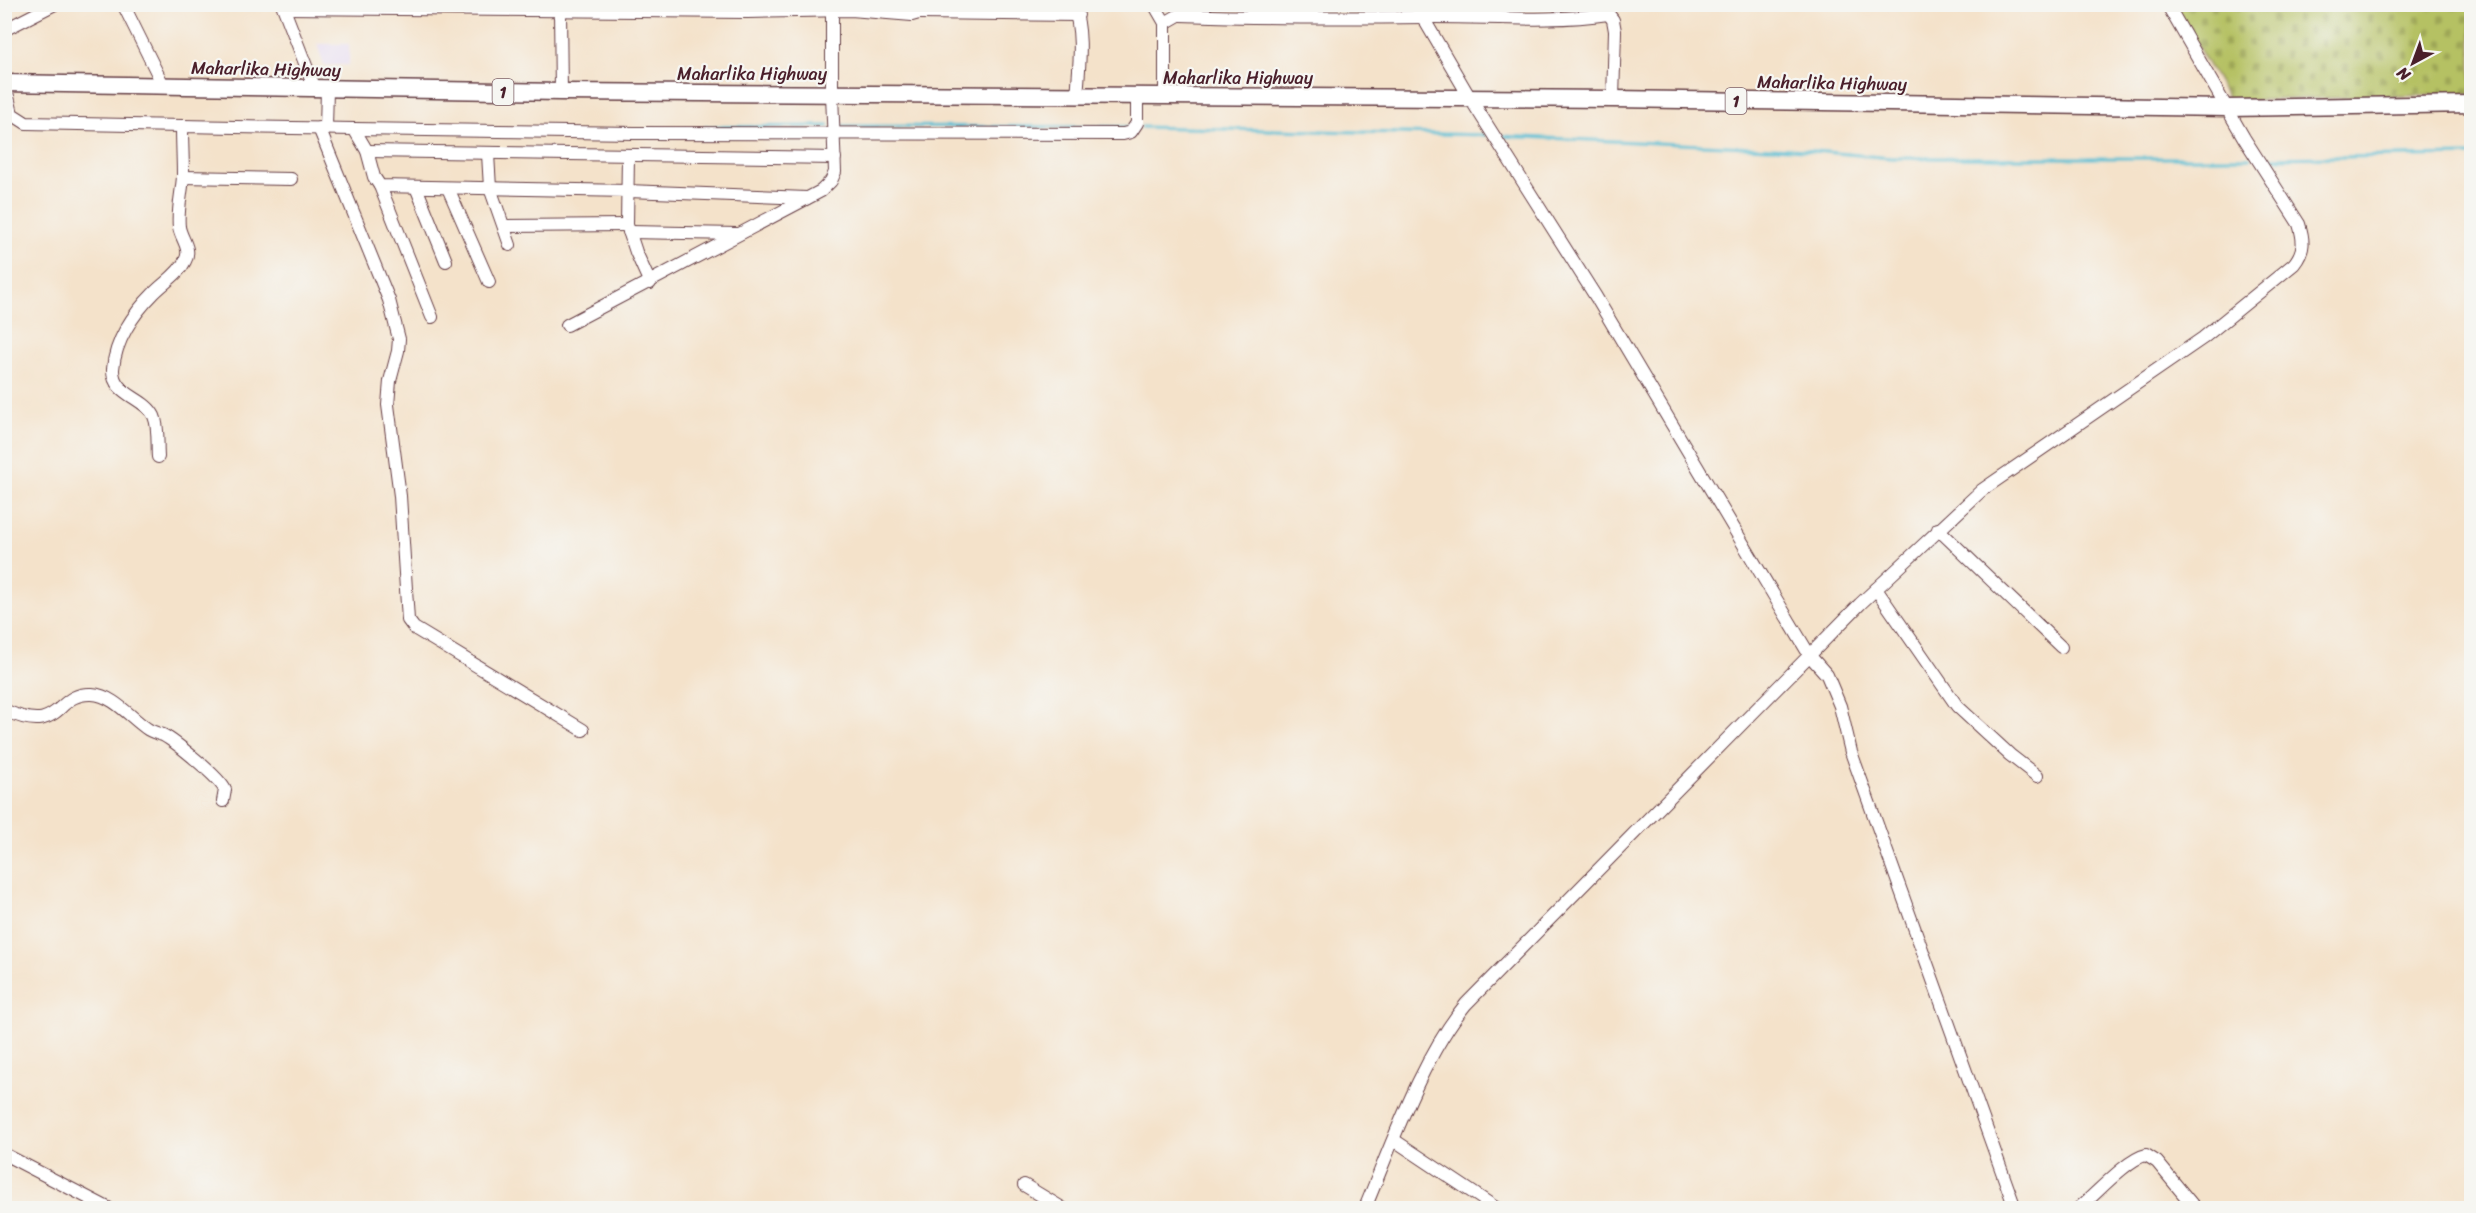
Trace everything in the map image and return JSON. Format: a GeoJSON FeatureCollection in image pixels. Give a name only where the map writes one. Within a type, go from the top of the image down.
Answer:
{"type":"FeatureCollection","features":[{"type":"Feature","properties":{"kind":"highway","name":"Maharlika Highway"},"geometry":{"type":"LineString","coordinates":[[5,82],[164,87],[561,92],[1165,98],[1613,99],[2227,108],[2472,104]]}},
{"type":"Feature","properties":{"kind":"street"},"geometry":{"type":"LineString","coordinates":[[4,30],[55,4]]}},
{"type":"Feature","properties":{"kind":"street"},"geometry":{"type":"LineString","coordinates":[[123,4],[164,87]]}},
{"type":"Feature","properties":{"kind":"street"},"geometry":{"type":"LineString","coordinates":[[1154,4],[1165,23],[1165,98]]}},
{"type":"Feature","properties":{"kind":"street"},"geometry":{"type":"LineString","coordinates":[[1165,23],[1198,4]]}},
{"type":"Feature","properties":{"kind":"street"},"geometry":{"type":"LineString","coordinates":[[1415,4],[1470,98],[1596,297],[1810,656],[1827,675],[1839,705],[1851,752],[2015,1209]]}},
{"type":"Feature","properties":{"kind":"street"},"geometry":{"type":"LineString","coordinates":[[1494,4],[1499,18]]}},
{"type":"Feature","properties":{"kind":"street"},"geometry":{"type":"LineString","coordinates":[[1365,1209],[1394,1140],[1443,1036],[1466,1004],[1876,589],[1982,489],[2203,338],[2300,256],[2304,240],[2300,224],[2227,108],[2167,4]]}},
{"type":"Feature","properties":{"kind":"street"},"geometry":{"type":"LineString","coordinates":[[583,730],[414,628],[408,620],[400,496],[388,405],[390,381],[399,339],[389,300],[322,128],[321,89],[283,6],[747,12],[833,7],[912,15],[920,9],[1075,10],[1080,34],[1077,97]]}},
{"type":"Feature","properties":{"kind":"street"},"geometry":{"type":"LineString","coordinates":[[567,325],[821,191],[831,181],[836,172],[832,94],[833,7]]}},
{"type":"Feature","properties":{"kind":"street"},"geometry":{"type":"LineString","coordinates":[[559,8],[561,92]]}},
{"type":"Feature","properties":{"kind":"street"},"geometry":{"type":"LineString","coordinates":[[1181,15],[1301,19],[1580,18],[1605,9],[1613,20],[1615,31],[1613,99]]}},
{"type":"Feature","properties":{"kind":"street"},"geometry":{"type":"LineString","coordinates":[[5,82],[12,114],[26,123],[634,133],[1123,134],[1131,132],[1137,123],[1137,97]]}},
{"type":"Feature","properties":{"kind":"street"},"geometry":{"type":"LineString","coordinates":[[158,457],[153,415],[119,386],[113,373],[113,366],[123,334],[131,320],[152,294],[180,270],[187,257],[188,251],[179,221],[183,177],[182,126]]}},
{"type":"Feature","properties":{"kind":"street"},"geometry":{"type":"LineString","coordinates":[[354,129],[367,151],[374,177],[380,186],[432,317]]}},
{"type":"Feature","properties":{"kind":"street"},"geometry":{"type":"LineString","coordinates":[[367,151],[835,158]]}},
{"type":"Feature","properties":{"kind":"street"},"geometry":{"type":"LineString","coordinates":[[488,154],[490,188],[510,245]]}},
{"type":"Feature","properties":{"kind":"street"},"geometry":{"type":"LineString","coordinates":[[628,155],[628,229],[650,283]]}},
{"type":"Feature","properties":{"kind":"street"},"geometry":{"type":"LineString","coordinates":[[183,177],[291,179]]}},
{"type":"Feature","properties":{"kind":"street"},"geometry":{"type":"LineString","coordinates":[[380,186],[628,191],[807,198]]}},
{"type":"Feature","properties":{"kind":"street"},"geometry":{"type":"LineString","coordinates":[[416,188],[446,261]]}},
{"type":"Feature","properties":{"kind":"street"},"geometry":{"type":"LineString","coordinates":[[448,188],[489,282]]}},
{"type":"Feature","properties":{"kind":"street"},"geometry":{"type":"LineString","coordinates":[[504,226],[739,234]]}},
{"type":"Feature","properties":{"kind":"street"},"geometry":{"type":"LineString","coordinates":[[1938,529],[2061,647]]}},
{"type":"Feature","properties":{"kind":"street"},"geometry":{"type":"LineString","coordinates":[[1876,589],[1933,675],[1957,706],[2010,756],[2037,776]]}},
{"type":"Feature","properties":{"kind":"street"},"geometry":{"type":"LineString","coordinates":[[4,710],[20,718],[36,720],[49,718],[78,696],[92,694],[103,697],[147,729],[167,738],[216,778],[225,790],[223,801]]}},
{"type":"Feature","properties":{"kind":"street"},"geometry":{"type":"LineString","coordinates":[[1394,1140],[1496,1209]]}},
{"type":"Feature","properties":{"kind":"street"},"geometry":{"type":"LineString","coordinates":[[4,1154],[108,1209]]}},
{"type":"Feature","properties":{"kind":"street"},"geometry":{"type":"LineString","coordinates":[[2079,1209],[2130,1164],[2140,1156],[2146,1155],[2157,1162],[2195,1209]]}},
{"type":"Feature","properties":{"kind":"street"},"geometry":{"type":"LineString","coordinates":[[1024,1185],[1062,1209]]}},
{"type":"Feature","properties":{"kind":"shaded area"},"geometry":{"type":"Polygon","coordinates":[[[317,44],[349,44],[349,65],[324,65],[317,44]]]}},
{"type":"Feature","properties":{"kind":"green space"},"geometry":{"type":"Polygon","coordinates":[[[2174,5],[2471,5],[2471,94],[2229,101],[2174,5]]]}},
{"type":"Feature","properties":{"kind":"waterway"},"geometry":{"type":"LineString","coordinates":[[706,127],[828,126]]}},
{"type":"Feature","properties":{"kind":"waterway"},"geometry":{"type":"LineString","coordinates":[[842,126],[1128,127]]}},
{"type":"Feature","properties":{"kind":"waterway"},"geometry":{"type":"LineString","coordinates":[[1142,127],[1485,135]]}},
{"type":"Feature","properties":{"kind":"waterway"},"geometry":{"type":"LineString","coordinates":[[1500,136],[1792,149],[1891,158],[2251,158]]}},
{"type":"Feature","properties":{"kind":"waterway"},"geometry":{"type":"LineString","coordinates":[[2264,158],[2472,155]]}}]}
